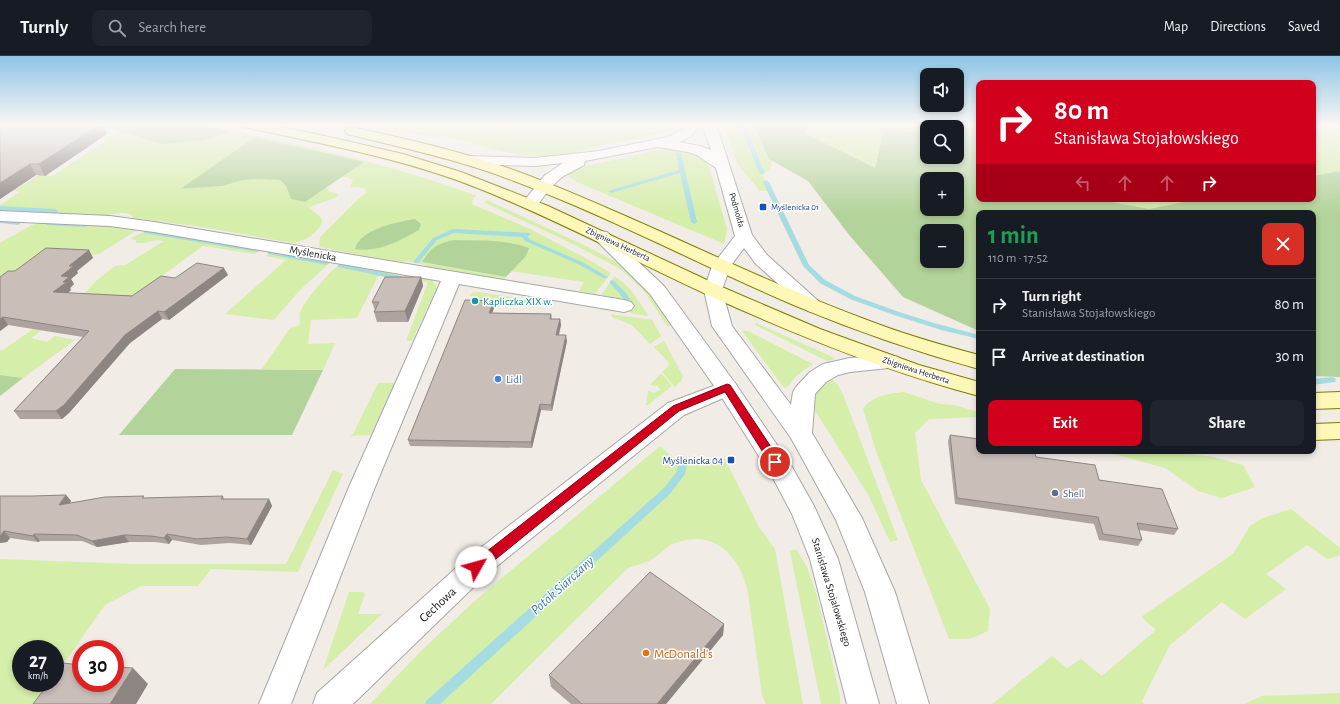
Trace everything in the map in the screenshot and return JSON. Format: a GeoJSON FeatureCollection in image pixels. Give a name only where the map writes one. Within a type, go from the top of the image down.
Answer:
{"type":"FeatureCollection","features":[{"type":"Feature","properties":{"kind":"main road","name":"Zbigniewa Herberta"},"geometry":{"type":"LineString","coordinates":[[384,154],[472,180],[530,204],[601,236],[713,290],[818,336],[890,362],[976,388]]}},
{"type":"Feature","properties":{"kind":"main road","name":"Zbigniewa Herberta"},"geometry":{"type":"LineString","coordinates":[[445,154],[542,187],[816,307],[876,331],[976,361]]}},
{"type":"Feature","properties":{"kind":"main road"},"geometry":{"type":"LineString","coordinates":[[1316,402],[1340,400]]}},
{"type":"Feature","properties":{"kind":"main road"},"geometry":{"type":"LineString","coordinates":[[1316,432],[1340,431]]}},
{"type":"Feature","properties":{"kind":"street"},"geometry":{"type":"LineString","coordinates":[[466,160],[535,162],[603,154]]}},
{"type":"Feature","properties":{"kind":"street"},"geometry":{"type":"LineString","coordinates":[[710,154],[723,166]]}},
{"type":"Feature","properties":{"kind":"street","name":"Podmokła"},"geometry":{"type":"LineString","coordinates":[[713,290],[721,266],[744,236],[719,154]]}},
{"type":"Feature","properties":{"kind":"street"},"geometry":{"type":"LineString","coordinates":[[530,204],[548,179],[564,168],[599,155]]}},
{"type":"Feature","properties":{"kind":"street","name":"Myślenicka"},"geometry":{"type":"LineString","coordinates":[[0,216],[110,221],[154,227],[624,306]]}},
{"type":"Feature","properties":{"kind":"street","name":"Stanisława Stojałowskiego"},"geometry":{"type":"LineString","coordinates":[[601,236],[657,290],[727,388],[783,474],[805,513],[815,535],[832,585],[863,704]]}},
{"type":"Feature","properties":{"kind":"street"},"geometry":{"type":"LineString","coordinates":[[744,236],[761,259],[816,307]]}},
{"type":"Feature","properties":{"kind":"street"},"geometry":{"type":"LineString","coordinates":[[275,704],[362,487],[452,278]]}},
{"type":"Feature","properties":{"kind":"street"},"geometry":{"type":"LineString","coordinates":[[713,290],[722,326],[735,346],[800,433],[849,518],[880,592],[913,704]]}},
{"type":"Feature","properties":{"kind":"street"},"geometry":{"type":"LineString","coordinates":[[800,433],[804,392],[818,377],[831,369],[850,365],[890,362]]}},
{"type":"Feature","properties":{"kind":"street","name":"Cechowa"},"geometry":{"type":"LineString","coordinates":[[329,704],[476,567],[676,409],[727,388]]}},
{"type":"Feature","properties":{"kind":"green space"},"geometry":{"type":"Polygon","coordinates":[[[85,154],[230,154],[181,189],[223,186],[243,180],[260,179],[280,180],[286,186],[291,199],[305,202],[326,188],[330,192],[338,194],[337,197],[309,207],[321,218],[322,223],[314,234],[306,239],[293,243],[195,226],[133,218],[132,215],[123,213],[97,216],[0,211],[0,205],[20,192],[13,191],[39,175],[53,176],[85,154]]]}},
{"type":"Feature","properties":{"kind":"green space"},"geometry":{"type":"Polygon","coordinates":[[[230,154],[330,154],[364,162],[305,202],[291,199],[286,186],[280,180],[243,180],[223,186],[180,189],[230,154]]]}},
{"type":"Feature","properties":{"kind":"green space"},"geometry":{"type":"Polygon","coordinates":[[[329,154],[340,154],[377,164],[444,184],[477,196],[473,198],[472,204],[532,230],[611,273],[595,294],[579,291],[584,282],[510,271],[526,256],[468,241],[454,240],[422,262],[506,277],[503,280],[425,267],[426,265],[406,261],[402,263],[319,247],[320,237],[359,198],[366,193],[365,188],[350,187],[353,180],[348,177],[342,177],[363,162],[329,154]],[[421,224],[360,250],[376,248],[419,230],[421,224]]]}},
{"type":"Feature","properties":{"kind":"green space"},"geometry":{"type":"Polygon","coordinates":[[[519,154],[561,154],[541,156],[519,154]]]}},
{"type":"Feature","properties":{"kind":"green space"},"geometry":{"type":"Polygon","coordinates":[[[640,154],[694,154],[698,156],[708,164],[727,229],[724,244],[577,182],[566,174],[586,166],[640,154]]]}},
{"type":"Feature","properties":{"kind":"green space"},"geometry":{"type":"Polygon","coordinates":[[[734,154],[767,154],[769,159],[772,160],[770,171],[762,173],[770,191],[760,191],[738,165],[734,154]]]}},
{"type":"Feature","properties":{"kind":"green space"},"geometry":{"type":"Polygon","coordinates":[[[767,154],[847,154],[875,168],[878,154],[920,154],[920,164],[964,164],[964,154],[976,154],[976,202],[1112,202],[1149,209],[1183,202],[1316,202],[1316,175],[1340,171],[1340,377],[1316,376],[1316,210],[976,210],[976,330],[903,297],[850,236],[808,181],[769,159],[767,154]]]}},
{"type":"Feature","properties":{"kind":"green space"},"geometry":{"type":"Polygon","coordinates":[[[847,154],[878,154],[875,168],[847,154]]]}},
{"type":"Feature","properties":{"kind":"green space"},"geometry":{"type":"Polygon","coordinates":[[[1316,154],[1340,154],[1340,171],[1316,175],[1316,154]]]}},
{"type":"Feature","properties":{"kind":"green space"},"geometry":{"type":"Polygon","coordinates":[[[487,200],[586,246],[620,264],[645,286],[674,326],[667,326],[644,291],[624,272],[565,240],[485,203],[487,200]]]}},
{"type":"Feature","properties":{"kind":"green space"},"geometry":{"type":"Polygon","coordinates":[[[1112,202],[1183,202],[1149,209],[1112,202]]]}},
{"type":"Feature","properties":{"kind":"green space"},"geometry":{"type":"Polygon","coordinates":[[[415,219],[421,224],[419,230],[404,238],[380,248],[363,250],[355,249],[358,242],[371,232],[399,222],[415,219]]]}},
{"type":"Feature","properties":{"kind":"green space"},"geometry":{"type":"Polygon","coordinates":[[[43,222],[77,223],[139,229],[99,254],[83,256],[0,295],[0,243],[32,225],[43,222]]]}},
{"type":"Feature","properties":{"kind":"green space"},"geometry":{"type":"Polygon","coordinates":[[[147,230],[260,248],[255,254],[203,246],[126,302],[83,295],[96,281],[115,266],[125,265],[164,241],[156,240],[137,243],[135,240],[130,239],[147,230]]]}},
{"type":"Feature","properties":{"kind":"green space"},"geometry":{"type":"Polygon","coordinates":[[[454,240],[501,242],[529,248],[526,256],[506,277],[422,262],[435,247],[454,240]]]}},
{"type":"Feature","properties":{"kind":"green space"},"geometry":{"type":"Polygon","coordinates":[[[273,251],[331,262],[299,291],[274,320],[225,314],[286,260],[266,256],[273,251]]]}},
{"type":"Feature","properties":{"kind":"green space"},"geometry":{"type":"Polygon","coordinates":[[[342,263],[398,274],[397,278],[378,276],[357,318],[311,320],[308,344],[335,343],[323,370],[262,369],[290,328],[300,325],[300,313],[312,294],[325,278],[342,263]]]}},
{"type":"Feature","properties":{"kind":"green space"},"geometry":{"type":"Polygon","coordinates":[[[615,276],[631,290],[648,315],[646,316],[630,313],[632,307],[626,300],[601,295],[615,276]]]}},
{"type":"Feature","properties":{"kind":"green space"},"geometry":{"type":"Polygon","coordinates":[[[417,277],[432,280],[436,285],[436,289],[412,341],[406,341],[428,282],[413,280],[417,277]]]}},
{"type":"Feature","properties":{"kind":"green space"},"geometry":{"type":"Polygon","coordinates":[[[478,292],[553,304],[521,304],[521,302],[509,302],[509,304],[494,305],[480,301],[469,295],[478,292]]]}},
{"type":"Feature","properties":{"kind":"green space"},"geometry":{"type":"Polygon","coordinates":[[[611,314],[652,320],[661,336],[650,344],[632,325],[612,317],[611,314]]]}},
{"type":"Feature","properties":{"kind":"green space"},"geometry":{"type":"Polygon","coordinates":[[[63,315],[31,338],[47,342],[55,336],[75,340],[23,378],[0,375],[0,350],[3,350],[33,329],[37,320],[63,315]]]}},
{"type":"Feature","properties":{"kind":"green space"},"geometry":{"type":"Polygon","coordinates":[[[756,323],[835,359],[827,361],[755,325],[756,323]]]}},
{"type":"Feature","properties":{"kind":"green space"},"geometry":{"type":"Polygon","coordinates":[[[742,331],[748,331],[813,364],[796,376],[789,386],[784,388],[742,331]]]}},
{"type":"Feature","properties":{"kind":"green space"},"geometry":{"type":"Polygon","coordinates":[[[664,341],[683,376],[681,381],[675,387],[662,372],[670,364],[654,347],[664,341]]]}},
{"type":"Feature","properties":{"kind":"green space"},"geometry":{"type":"Polygon","coordinates":[[[175,369],[323,370],[292,435],[119,435],[175,369]]]}},
{"type":"Feature","properties":{"kind":"green space"},"geometry":{"type":"Polygon","coordinates":[[[661,373],[672,386],[646,405],[648,391],[654,393],[660,390],[658,386],[650,385],[661,373]]]}},
{"type":"Feature","properties":{"kind":"green space"},"geometry":{"type":"Polygon","coordinates":[[[0,375],[23,378],[0,396],[0,375]]]}},
{"type":"Feature","properties":{"kind":"green space"},"geometry":{"type":"Polygon","coordinates":[[[829,376],[838,385],[844,397],[898,540],[890,542],[869,496],[811,404],[812,395],[829,376]]]}},
{"type":"Feature","properties":{"kind":"green space"},"geometry":{"type":"Polygon","coordinates":[[[378,383],[395,383],[371,435],[350,436],[353,434],[378,383]]]}},
{"type":"Feature","properties":{"kind":"green space"},"geometry":{"type":"Polygon","coordinates":[[[904,392],[940,404],[954,405],[976,411],[976,417],[929,419],[915,433],[921,480],[990,609],[988,631],[970,639],[949,639],[877,454],[863,409],[867,404],[876,398],[904,392]]]}},
{"type":"Feature","properties":{"kind":"green space"},"geometry":{"type":"Polygon","coordinates":[[[660,446],[676,460],[725,459],[759,527],[775,549],[803,704],[766,704],[762,695],[748,593],[739,567],[723,548],[712,542],[701,539],[687,540],[673,544],[651,560],[628,568],[491,704],[370,704],[423,649],[478,598],[660,446]]]}},
{"type":"Feature","properties":{"kind":"green space"},"geometry":{"type":"Polygon","coordinates":[[[1113,454],[1190,454],[1214,457],[1243,465],[1255,487],[1222,498],[1198,491],[1165,468],[1113,454]]]}},
{"type":"Feature","properties":{"kind":"green space"},"geometry":{"type":"Polygon","coordinates":[[[333,470],[343,474],[298,572],[211,569],[198,586],[141,586],[105,605],[80,640],[72,640],[72,652],[64,663],[64,640],[12,640],[12,692],[44,692],[35,704],[0,704],[0,559],[133,564],[286,564],[333,470]]]}},
{"type":"Feature","properties":{"kind":"green space"},"geometry":{"type":"Polygon","coordinates":[[[1291,509],[1340,548],[1340,555],[1328,559],[1307,545],[1266,574],[1286,589],[1245,619],[1222,602],[1170,645],[1142,701],[1144,704],[992,704],[1052,656],[1067,668],[1081,659],[1102,676],[1156,630],[1141,617],[1233,554],[1250,526],[1263,518],[1291,509]]]}},
{"type":"Feature","properties":{"kind":"green space"},"geometry":{"type":"Polygon","coordinates":[[[796,549],[807,567],[817,596],[840,696],[840,704],[821,704],[790,551],[796,549]]]}},
{"type":"Feature","properties":{"kind":"green space"},"geometry":{"type":"Polygon","coordinates":[[[349,592],[363,592],[365,594],[358,614],[382,614],[323,670],[349,592]]]}},
{"type":"Feature","properties":{"kind":"green space"},"geometry":{"type":"Polygon","coordinates":[[[1340,693],[1340,704],[1244,704],[1262,696],[1340,693]]]}},
{"type":"Feature","properties":{"kind":"building"},"geometry":{"type":"Polygon","coordinates":[[[0,154],[54,154],[39,164],[30,164],[0,183],[0,154]]]}},
{"type":"Feature","properties":{"kind":"building"},"geometry":{"type":"Polygon","coordinates":[[[46,248],[89,250],[69,266],[74,266],[61,276],[69,277],[63,282],[67,282],[53,292],[132,296],[161,276],[175,278],[197,263],[224,268],[164,312],[158,311],[125,335],[64,405],[56,411],[14,411],[89,331],[3,317],[0,319],[0,277],[8,271],[15,271],[46,248]]]}},
{"type":"Feature","properties":{"kind":"building"},"geometry":{"type":"Polygon","coordinates":[[[385,277],[421,277],[405,311],[374,312],[379,302],[372,302],[385,277]]]}},
{"type":"Feature","properties":{"kind":"building","name":"Lidl"},"geometry":{"type":"Polygon","coordinates":[[[465,300],[494,301],[489,313],[551,314],[550,319],[560,319],[556,335],[566,335],[551,405],[540,404],[531,442],[408,440],[465,300]]]}},
{"type":"Feature","properties":{"kind":"building"},"geometry":{"type":"Polygon","coordinates":[[[950,435],[976,439],[976,454],[1035,454],[1036,457],[1095,465],[1099,480],[1162,489],[1178,529],[1137,523],[1142,540],[1103,534],[1098,517],[957,498],[950,435]]]}},
{"type":"Feature","properties":{"kind":"building"},"geometry":{"type":"Polygon","coordinates":[[[66,495],[59,505],[105,497],[144,496],[142,498],[223,496],[221,499],[269,499],[247,539],[226,537],[197,539],[167,534],[164,538],[124,535],[92,541],[77,535],[34,534],[33,536],[4,531],[0,536],[0,496],[66,495]]]}},
{"type":"Feature","properties":{"kind":"building","name":"McDonald's"},"geometry":{"type":"Polygon","coordinates":[[[650,572],[724,624],[657,704],[582,704],[549,675],[650,572]]]}},
{"type":"Feature","properties":{"kind":"building"},"geometry":{"type":"Polygon","coordinates":[[[64,663],[72,664],[72,692],[118,692],[110,704],[33,704],[42,692],[64,692],[64,663]]]}},
{"type":"Feature","properties":{"kind":"building"},"geometry":{"type":"Polygon","coordinates":[[[124,668],[133,668],[124,682],[124,668]]]}},
{"type":"Feature","properties":{"kind":"waterway","name":"Potok Siarczany"},"geometry":{"type":"LineString","coordinates":[[678,154],[694,222]]}},
{"type":"Feature","properties":{"kind":"waterway"},"geometry":{"type":"LineString","coordinates":[[754,154],[762,173]]}},
{"type":"Feature","properties":{"kind":"waterway"},"geometry":{"type":"LineString","coordinates":[[611,191],[682,171]]}},
{"type":"Feature","properties":{"kind":"waterway"},"geometry":{"type":"LineString","coordinates":[[766,182],[806,266],[822,281],[842,293],[897,313],[932,325],[976,336]]}},
{"type":"Feature","properties":{"kind":"waterway"},"geometry":{"type":"LineString","coordinates":[[0,208],[55,211]]}},
{"type":"Feature","properties":{"kind":"waterway"},"geometry":{"type":"LineString","coordinates":[[2,222],[18,223]]}},
{"type":"Feature","properties":{"kind":"waterway"},"geometry":{"type":"LineString","coordinates":[[49,224],[85,225]]}},
{"type":"Feature","properties":{"kind":"waterway"},"geometry":{"type":"LineString","coordinates":[[416,262],[435,239],[453,231],[524,235]]}},
{"type":"Feature","properties":{"kind":"waterway"},"geometry":{"type":"LineString","coordinates":[[146,232],[258,250]]}},
{"type":"Feature","properties":{"kind":"waterway"},"geometry":{"type":"LineString","coordinates":[[524,235],[528,234]]}},
{"type":"Feature","properties":{"kind":"waterway"},"geometry":{"type":"LineString","coordinates":[[524,235],[527,240],[582,264],[605,277]]}},
{"type":"Feature","properties":{"kind":"waterway"},"geometry":{"type":"LineString","coordinates":[[270,253],[326,263]]}},
{"type":"Feature","properties":{"kind":"waterway"},"geometry":{"type":"LineString","coordinates":[[340,266],[401,278]]}},
{"type":"Feature","properties":{"kind":"waterway"},"geometry":{"type":"LineString","coordinates":[[612,282],[623,293],[626,299]]}},
{"type":"Feature","properties":{"kind":"waterway"},"geometry":{"type":"LineString","coordinates":[[1316,382],[1332,380]]}},
{"type":"Feature","properties":{"kind":"waterway","name":"Potok Siarczany"},"geometry":{"type":"LineString","coordinates":[[431,704],[667,491],[680,474],[684,460]]}},
{"type":"Feature","properties":{"kind":"place","name":"Myślenicka 01"},"geometry":{"type":"Point","coordinates":[763,207]}},
{"type":"Feature","properties":{"kind":"place","name":"Kapliczka XIX w."},"geometry":{"type":"Point","coordinates":[475,301]}},
{"type":"Feature","properties":{"kind":"place","name":"Lidl"},"geometry":{"type":"Point","coordinates":[498,379]}},
{"type":"Feature","properties":{"kind":"place","name":"Myślenicka 04"},"geometry":{"type":"Point","coordinates":[731,460]}},
{"type":"Feature","properties":{"kind":"place","name":"Shell"},"geometry":{"type":"Point","coordinates":[1055,493]}},
{"type":"Feature","properties":{"kind":"place","name":"McDonald's"},"geometry":{"type":"Point","coordinates":[646,653]}},
{"type":"Feature","properties":{"kind":"route"},"geometry":{"type":"LineString","coordinates":[[476,567],[676,409],[701,397],[727,388],[775,462]]}}]}
